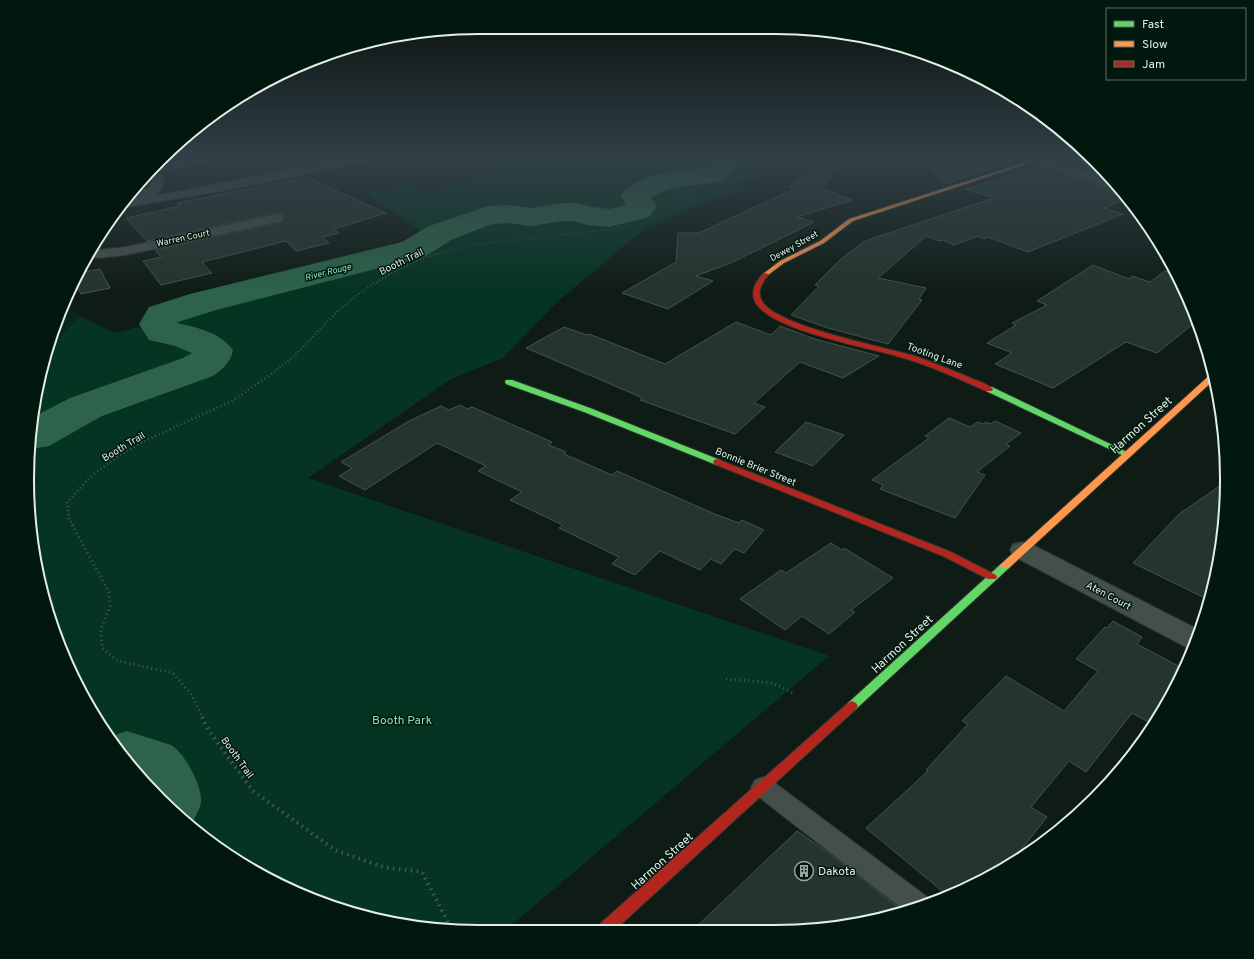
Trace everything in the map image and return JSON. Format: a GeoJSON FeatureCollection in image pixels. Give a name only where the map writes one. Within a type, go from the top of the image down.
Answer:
{"type":"FeatureCollection","features":[{"type":"Feature","properties":{"kind":"street"},"geometry":{"type":"LineString","coordinates":[[129,204],[144,202]]}},
{"type":"Feature","properties":{"kind":"street","name":"Dewey Street"},"geometry":{"type":"LineString","coordinates":[[765,276],[787,260],[831,237],[851,220],[908,202]]}},
{"type":"Feature","properties":{"kind":"street","name":"Warren Court"},"geometry":{"type":"LineString","coordinates":[[96,254],[126,251],[277,218]]}},
{"type":"Feature","properties":{"kind":"street","name":"Tooting Lane"},"geometry":{"type":"LineString","coordinates":[[765,276],[757,288],[757,300],[764,308],[782,318],[812,331],[905,356],[954,374],[1127,454]]}},
{"type":"Feature","properties":{"kind":"street","name":"Harmon Street"},"geometry":{"type":"LineString","coordinates":[[609,925],[1209,381]]}},
{"type":"Feature","properties":{"kind":"street","name":"Bonnie Brier Street"},"geometry":{"type":"LineString","coordinates":[[509,382],[547,394],[947,554],[992,577]]}},
{"type":"Feature","properties":{"kind":"street","name":"Aten Court"},"geometry":{"type":"LineString","coordinates":[[1022,550],[1191,637]]}},
{"type":"Feature","properties":{"kind":"lane"},"geometry":{"type":"LineString","coordinates":[[763,787],[914,902]]}},
{"type":"Feature","properties":{"kind":"path","name":"Booth Trail"},"geometry":{"type":"LineString","coordinates":[[449,924],[422,872],[383,867],[334,850],[252,790],[209,731],[191,694],[173,672],[118,661],[102,648],[101,629],[110,606],[109,592],[69,519],[67,503],[89,478],[121,454],[147,440],[232,401],[279,369],[304,348],[334,315],[371,286],[395,271],[438,253],[472,245],[605,230],[630,224],[672,202]]}},
{"type":"Feature","properties":{"kind":"path"},"geometry":{"type":"LineString","coordinates":[[726,679],[773,683],[795,694]]}},
{"type":"Feature","properties":{"kind":"shaded area"},"geometry":{"type":"Polygon","coordinates":[[[69,308],[80,316],[56,341],[69,308]]]}},
{"type":"Feature","properties":{"kind":"green space","name":"Booth Park"},"geometry":{"type":"Polygon","coordinates":[[[378,202],[705,202],[644,229],[555,304],[503,358],[451,379],[308,478],[829,656],[512,925],[450,924],[421,921],[364,910],[309,891],[282,879],[232,850],[208,833],[164,795],[126,751],[94,702],[80,677],[58,623],[49,595],[38,538],[34,480],[35,450],[43,393],[49,364],[56,341],[80,316],[114,333],[206,310],[223,293],[355,270],[429,236],[378,202]]]}},
{"type":"Feature","properties":{"kind":"building"},"geometry":{"type":"Polygon","coordinates":[[[183,202],[361,202],[386,213],[334,229],[339,233],[322,237],[329,243],[296,251],[286,241],[202,262],[212,273],[161,285],[143,261],[161,257],[155,250],[282,222],[285,217],[282,214],[277,213],[147,241],[126,218],[180,206],[177,203],[183,202]]]}},
{"type":"Feature","properties":{"kind":"building"},"geometry":{"type":"Polygon","coordinates":[[[766,202],[846,202],[797,217],[814,222],[733,262],[696,276],[713,281],[668,309],[622,293],[676,262],[678,233],[697,233],[766,202]]]}},
{"type":"Feature","properties":{"kind":"building"},"geometry":{"type":"Polygon","coordinates":[[[983,202],[1120,202],[1104,208],[1123,214],[1028,252],[988,237],[984,239],[978,236],[954,245],[943,240],[940,241],[926,236],[878,278],[926,288],[919,299],[922,300],[888,344],[828,328],[791,315],[819,286],[815,285],[842,258],[865,241],[983,202]]]}},
{"type":"Feature","properties":{"kind":"building"},"geometry":{"type":"Polygon","coordinates":[[[1093,265],[1129,279],[1132,276],[1150,282],[1165,271],[1168,272],[1174,282],[1192,325],[1157,353],[1126,342],[1053,388],[995,364],[1012,353],[987,343],[1016,325],[1012,323],[1047,305],[1037,301],[1093,265]]]}},
{"type":"Feature","properties":{"kind":"building"},"geometry":{"type":"Polygon","coordinates":[[[100,269],[110,288],[81,294],[78,288],[86,272],[100,269]]]}},
{"type":"Feature","properties":{"kind":"building"},"geometry":{"type":"Polygon","coordinates":[[[736,322],[771,335],[780,326],[815,339],[879,356],[843,378],[800,362],[754,403],[765,407],[735,434],[640,400],[643,398],[526,348],[564,327],[587,335],[589,334],[665,364],[736,322]]]}},
{"type":"Feature","properties":{"kind":"building"},"geometry":{"type":"Polygon","coordinates":[[[460,405],[467,409],[472,407],[552,442],[549,445],[566,452],[564,454],[612,475],[617,471],[717,515],[739,523],[742,520],[764,530],[744,553],[735,549],[721,564],[711,559],[700,570],[660,551],[635,575],[612,564],[619,557],[559,528],[563,525],[510,500],[522,492],[478,471],[486,466],[437,443],[365,490],[339,476],[352,468],[341,462],[409,421],[441,406],[449,410],[460,405]]]}},
{"type":"Feature","properties":{"kind":"building"},"geometry":{"type":"Polygon","coordinates":[[[949,418],[970,427],[978,422],[984,424],[986,422],[991,424],[995,421],[1021,433],[1006,444],[1010,446],[977,472],[985,475],[955,518],[880,489],[883,485],[872,480],[929,438],[925,436],[949,418]]]}},
{"type":"Feature","properties":{"kind":"building"},"geometry":{"type":"Polygon","coordinates":[[[806,422],[844,435],[813,466],[775,452],[806,422]]]}},
{"type":"Feature","properties":{"kind":"building"},"geometry":{"type":"Polygon","coordinates":[[[1220,486],[1216,538],[1204,598],[1133,563],[1179,514],[1220,486]]]}},
{"type":"Feature","properties":{"kind":"building"},"geometry":{"type":"Polygon","coordinates":[[[831,543],[842,550],[844,548],[893,578],[851,610],[855,612],[829,634],[802,616],[785,630],[740,599],[781,570],[786,573],[831,543]]]}},
{"type":"Feature","properties":{"kind":"building"},"geometry":{"type":"Polygon","coordinates":[[[1113,621],[1142,637],[1137,644],[1179,666],[1148,722],[1132,713],[1086,772],[1069,761],[1031,807],[1047,817],[1020,851],[972,879],[943,892],[866,828],[928,771],[926,770],[968,724],[962,721],[1006,676],[1064,711],[1098,671],[1076,659],[1105,627],[1107,628],[1113,621]]]}},
{"type":"Feature","properties":{"kind":"building","name":"Dakota"},"geometry":{"type":"Polygon","coordinates":[[[797,831],[830,854],[898,907],[833,921],[804,924],[698,925],[797,831]]]}},
{"type":"Feature","properties":{"kind":"waterway","name":"River Rouge"},"geometry":{"type":"LineString","coordinates":[[37,434],[86,407],[198,367],[204,364],[212,356],[213,350],[205,344],[186,337],[163,332],[158,324],[162,315],[203,302],[414,249],[440,233],[488,215],[510,214],[530,217],[562,212],[576,212],[588,216],[609,218],[638,211],[642,206],[639,202]]}},
{"type":"Feature","properties":{"kind":"waterway","name":"River Rouge"},"geometry":{"type":"LineString","coordinates":[[136,763],[147,766],[153,770],[162,783],[165,796]]}},
{"type":"Feature","properties":{"kind":"traffic: fast"},"geometry":{"type":"LineString","coordinates":[[509,382],[587,410],[717,462]]}},
{"type":"Feature","properties":{"kind":"traffic: fast"},"geometry":{"type":"LineString","coordinates":[[989,389],[1127,454]]}},
{"type":"Feature","properties":{"kind":"traffic: fast"},"geometry":{"type":"LineString","coordinates":[[852,706],[1005,566]]}},
{"type":"Feature","properties":{"kind":"traffic: slow"},"geometry":{"type":"LineString","coordinates":[[766,274],[782,262],[822,242],[851,220],[908,202]]}},
{"type":"Feature","properties":{"kind":"traffic: slow"},"geometry":{"type":"LineString","coordinates":[[1005,566],[1209,381]]}},
{"type":"Feature","properties":{"kind":"traffic: jam"},"geometry":{"type":"LineString","coordinates":[[766,274],[757,288],[757,296],[760,304],[770,313],[807,329],[913,358],[989,389]]}},
{"type":"Feature","properties":{"kind":"traffic: jam"},"geometry":{"type":"LineString","coordinates":[[717,462],[947,554],[992,577]]}},
{"type":"Feature","properties":{"kind":"traffic: jam"},"geometry":{"type":"LineString","coordinates":[[609,925],[852,706]]}},
{"type":"Feature","properties":{"kind":"place","name":"Dakota"},"geometry":{"type":"Point","coordinates":[804,871]}}]}
